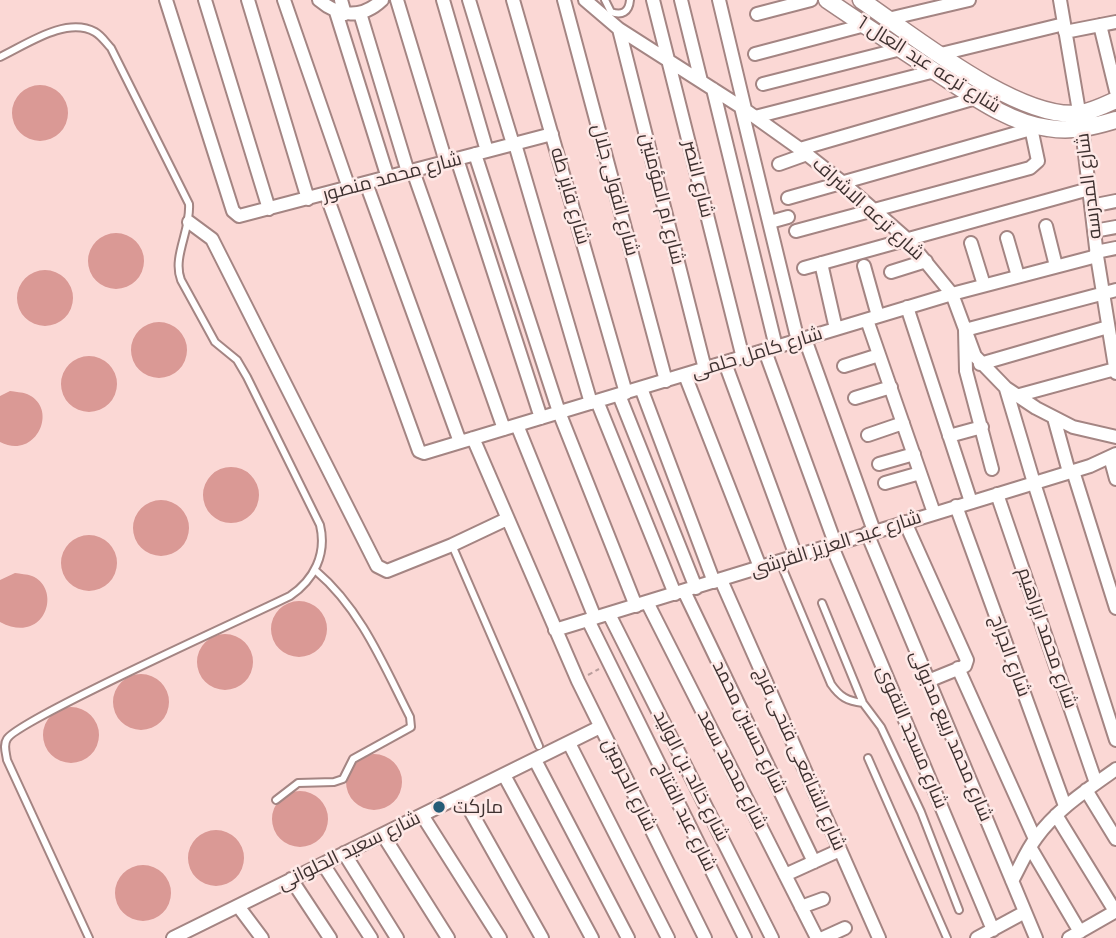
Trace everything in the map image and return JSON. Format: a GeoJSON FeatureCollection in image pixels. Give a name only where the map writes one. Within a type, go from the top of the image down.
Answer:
{"type":"FeatureCollection","features":[{"type":"Feature","properties":{"kind":"street","name":"شارع محمد منصور"},"geometry":{"type":"LineString","coordinates":[[166,0],[233,211],[243,216],[552,134]]}},
{"type":"Feature","properties":{"kind":"street"},"geometry":{"type":"LineString","coordinates":[[205,0],[269,209]]}},
{"type":"Feature","properties":{"kind":"street"},"geometry":{"type":"LineString","coordinates":[[248,0],[308,199]]}},
{"type":"Feature","properties":{"kind":"street"},"geometry":{"type":"LineString","coordinates":[[284,0],[349,188]]}},
{"type":"Feature","properties":{"kind":"street"},"geometry":{"type":"LineString","coordinates":[[319,0],[341,9],[366,7],[382,0]]}},
{"type":"Feature","properties":{"kind":"street"},"geometry":{"type":"LineString","coordinates":[[397,0],[541,418]]}},
{"type":"Feature","properties":{"kind":"street","name":"شارع محمد سعد"},"geometry":{"type":"LineString","coordinates":[[443,0],[481,153],[559,412],[642,604],[817,938]]}},
{"type":"Feature","properties":{"kind":"street"},"geometry":{"type":"LineString","coordinates":[[469,0],[594,402],[685,591]]}},
{"type":"Feature","properties":{"kind":"street","name":"شارع فايز طه"},"geometry":{"type":"LineString","coordinates":[[513,0],[622,394],[685,591]]}},
{"type":"Feature","properties":{"kind":"street","name":"شارع الفولى جلال"},"geometry":{"type":"LineString","coordinates":[[564,0],[666,381]]}},
{"type":"Feature","properties":{"kind":"street","name":"شارع ترعه الاشراف"},"geometry":{"type":"LineString","coordinates":[[585,0],[619,29],[747,111],[803,152],[842,182],[906,239],[952,294],[970,347],[980,363],[1011,392],[1073,427],[1116,437]]}},
{"type":"Feature","properties":{"kind":"street","name":"شارع النصر"},"geometry":{"type":"LineString","coordinates":[[653,0],[743,358]]}},
{"type":"Feature","properties":{"kind":"street"},"geometry":{"type":"LineString","coordinates":[[681,0],[701,81]]}},
{"type":"Feature","properties":{"kind":"street","name":"شارع محمد ربيع مدبولى"},"geometry":{"type":"LineString","coordinates":[[719,0],[747,111],[770,222],[801,340],[870,532],[928,681],[1036,938]]}},
{"type":"Feature","properties":{"kind":"street"},"geometry":{"type":"LineString","coordinates":[[757,14],[811,0]]}},
{"type":"Feature","properties":{"kind":"street","name":"شارع ترعه عبد العال 1"},"geometry":{"type":"LineString","coordinates":[[827,0],[976,98],[1030,126],[1054,129],[1081,121],[1116,100]]}},
{"type":"Feature","properties":{"kind":"street","name":"شارع ترعه عبد العال 1"},"geometry":{"type":"LineString","coordinates":[[860,0],[996,90],[1081,121],[1116,120]]}},
{"type":"Feature","properties":{"kind":"street"},"geometry":{"type":"LineString","coordinates":[[888,19],[969,0]]}},
{"type":"Feature","properties":{"kind":"street","name":"شارع المدرسه"},"geometry":{"type":"LineString","coordinates":[[1061,0],[1081,121],[1096,254],[1116,371]]}},
{"type":"Feature","properties":{"kind":"street"},"geometry":{"type":"LineString","coordinates":[[366,7],[411,172],[504,429]]}},
{"type":"Feature","properties":{"kind":"street"},"geometry":{"type":"LineString","coordinates":[[341,9],[388,178]]}},
{"type":"Feature","properties":{"kind":"street"},"geometry":{"type":"LineString","coordinates":[[940,54],[1065,28],[1116,22]]}},
{"type":"Feature","properties":{"kind":"street"},"geometry":{"type":"LineString","coordinates":[[755,54],[865,25]]}},
{"type":"Feature","properties":{"kind":"street"},"geometry":{"type":"LineString","coordinates":[[1100,25],[1116,91]]}},
{"type":"Feature","properties":{"kind":"street","name":"شارع ام المؤمنين"},"geometry":{"type":"LineString","coordinates":[[619,29],[705,369]]}},
{"type":"Feature","properties":{"kind":"street"},"geometry":{"type":"LineString","coordinates":[[763,84],[901,49]]}},
{"type":"Feature","properties":{"kind":"street"},"geometry":{"type":"LineString","coordinates":[[747,111],[935,71]]}},
{"type":"Feature","properties":{"kind":"street","name":"شارع مسجد التقوى"},"geometry":{"type":"LineString","coordinates":[[713,89],[771,349],[833,544],[993,930]]}},
{"type":"Feature","properties":{"kind":"street"},"geometry":{"type":"LineString","coordinates":[[779,164],[803,152],[976,98]]}},
{"type":"Feature","properties":{"kind":"street"},"geometry":{"type":"LineString","coordinates":[[788,198],[1030,126],[1038,155],[1038,161],[1030,168],[796,231]]}},
{"type":"Feature","properties":{"kind":"street"},"geometry":{"type":"LineString","coordinates":[[366,183],[460,442]]}},
{"type":"Feature","properties":{"kind":"street"},"geometry":{"type":"LineString","coordinates":[[804,268],[1089,189]]}},
{"type":"Feature","properties":{"kind":"street","name":"شارع كامل حلمى"},"geometry":{"type":"LineString","coordinates":[[326,194],[419,451],[427,453],[907,307],[1116,248]]}},
{"type":"Feature","properties":{"kind":"street"},"geometry":{"type":"LineString","coordinates":[[1090,206],[1116,201]]}},
{"type":"Feature","properties":{"kind":"street"},"geometry":{"type":"LineString","coordinates":[[770,222],[788,218]]}},
{"type":"Feature","properties":{"kind":"street"},"geometry":{"type":"LineString","coordinates":[[189,222],[212,239],[377,566],[387,571],[508,519]]}},
{"type":"Feature","properties":{"kind":"street"},"geometry":{"type":"LineString","coordinates":[[1046,226],[1056,266]]}},
{"type":"Feature","properties":{"kind":"street"},"geometry":{"type":"LineString","coordinates":[[1094,232],[1116,227]]}},
{"type":"Feature","properties":{"kind":"street"},"geometry":{"type":"LineString","coordinates":[[1007,238],[1018,276]]}},
{"type":"Feature","properties":{"kind":"street"},"geometry":{"type":"LineString","coordinates":[[971,243],[984,285]]}},
{"type":"Feature","properties":{"kind":"street"},"geometry":{"type":"LineString","coordinates":[[891,272],[926,261]]}},
{"type":"Feature","properties":{"kind":"street"},"geometry":{"type":"LineString","coordinates":[[821,263],[836,329]]}},
{"type":"Feature","properties":{"kind":"street"},"geometry":{"type":"LineString","coordinates":[[864,266],[879,355],[934,513]]}},
{"type":"Feature","properties":{"kind":"street"},"geometry":{"type":"LineString","coordinates":[[992,469],[966,371],[965,330],[1116,290]]}},
{"type":"Feature","properties":{"kind":"street"},"geometry":{"type":"LineString","coordinates":[[907,307],[971,502]]}},
{"type":"Feature","properties":{"kind":"street"},"geometry":{"type":"LineString","coordinates":[[980,363],[1111,332]]}},
{"type":"Feature","properties":{"kind":"street"},"geometry":{"type":"LineString","coordinates":[[844,366],[879,355]]}},
{"type":"Feature","properties":{"kind":"street"},"geometry":{"type":"LineString","coordinates":[[724,363],[796,556]]}},
{"type":"Feature","properties":{"kind":"street"},"geometry":{"type":"LineString","coordinates":[[1116,371],[1011,392],[1034,483],[1116,740]]}},
{"type":"Feature","properties":{"kind":"street"},"geometry":{"type":"LineString","coordinates":[[685,375],[760,568]]}},
{"type":"Feature","properties":{"kind":"street"},"geometry":{"type":"LineString","coordinates":[[855,398],[891,387]]}},
{"type":"Feature","properties":{"kind":"street","name":"شارع الشافعى فتحى فرج"},"geometry":{"type":"LineString","coordinates":[[641,388],[718,581],[879,938]]}},
{"type":"Feature","properties":{"kind":"street"},"geometry":{"type":"LineString","coordinates":[[1054,418],[1116,608]]}},
{"type":"Feature","properties":{"kind":"street"},"geometry":{"type":"LineString","coordinates":[[868,435],[903,423]]}},
{"type":"Feature","properties":{"kind":"street","name":"شارع عبد الفتاح"},"geometry":{"type":"LineString","coordinates":[[517,425],[609,664],[745,938]]}},
{"type":"Feature","properties":{"kind":"street"},"geometry":{"type":"LineString","coordinates":[[949,436],[982,427]]}},
{"type":"Feature","properties":{"kind":"street","name":"شارع الحرمين"},"geometry":{"type":"LineString","coordinates":[[473,438],[578,681],[705,938]]}},
{"type":"Feature","properties":{"kind":"street"},"geometry":{"type":"LineString","coordinates":[[879,464],[914,454]]}},
{"type":"Feature","properties":{"kind":"street"},"geometry":{"type":"LineString","coordinates":[[1113,456],[1116,479]]}},
{"type":"Feature","properties":{"kind":"street","name":"شارع عبد العزيز القرشى"},"geometry":{"type":"LineString","coordinates":[[555,630],[1034,483],[1113,456]]}},
{"type":"Feature","properties":{"kind":"street"},"geometry":{"type":"LineString","coordinates":[[885,484],[920,473]]}},
{"type":"Feature","properties":{"kind":"street","name":"شارع محمد ابراهيم"},"geometry":{"type":"LineString","coordinates":[[997,494],[1091,787],[1116,839]]}},
{"type":"Feature","properties":{"kind":"street","name":"شارع الجراج"},"geometry":{"type":"LineString","coordinates":[[956,506],[1060,811],[1115,911]]}},
{"type":"Feature","properties":{"kind":"street"},"geometry":{"type":"LineString","coordinates":[[905,522],[1032,843],[1084,933],[1115,911]]}},
{"type":"Feature","properties":{"kind":"street","name":"شارع حسنين محمد"},"geometry":{"type":"LineString","coordinates":[[685,591],[814,862]]}},
{"type":"Feature","properties":{"kind":"street","name":"شارع خالد بن الوليد"},"geometry":{"type":"LineString","coordinates":[[610,614],[772,938]]}},
{"type":"Feature","properties":{"kind":"street"},"geometry":{"type":"LineString","coordinates":[[928,681],[963,665]]}},
{"type":"Feature","properties":{"kind":"street","name":"شارع سعيد الحلوانى"},"geometry":{"type":"LineString","coordinates":[[173,938],[600,727]]}},
{"type":"Feature","properties":{"kind":"street"},"geometry":{"type":"LineString","coordinates":[[569,743],[668,938]]}},
{"type":"Feature","properties":{"kind":"street"},"geometry":{"type":"LineString","coordinates":[[534,760],[628,938]]}},
{"type":"Feature","properties":{"kind":"street"},"geometry":{"type":"LineString","coordinates":[[1012,881],[1032,843],[1060,811],[1116,769]]}},
{"type":"Feature","properties":{"kind":"street"},"geometry":{"type":"LineString","coordinates":[[504,775],[592,938]]}},
{"type":"Feature","properties":{"kind":"street"},"geometry":{"type":"LineString","coordinates":[[462,796],[542,938]]}},
{"type":"Feature","properties":{"kind":"street"},"geometry":{"type":"LineString","coordinates":[[422,815],[500,938]]}},
{"type":"Feature","properties":{"kind":"street"},"geometry":{"type":"LineString","coordinates":[[383,835],[449,938]]}},
{"type":"Feature","properties":{"kind":"street"},"geometry":{"type":"LineString","coordinates":[[785,875],[840,850]]}},
{"type":"Feature","properties":{"kind":"street"},"geometry":{"type":"LineString","coordinates":[[344,853],[397,938]]}},
{"type":"Feature","properties":{"kind":"street"},"geometry":{"type":"LineString","coordinates":[[323,864],[371,938]]}},
{"type":"Feature","properties":{"kind":"street"},"geometry":{"type":"LineString","coordinates":[[291,879],[330,938]]}},
{"type":"Feature","properties":{"kind":"street"},"geometry":{"type":"LineString","coordinates":[[801,908],[823,899]]}},
{"type":"Feature","properties":{"kind":"street"},"geometry":{"type":"LineString","coordinates":[[238,906],[262,938]]}},
{"type":"Feature","properties":{"kind":"street"},"geometry":{"type":"LineString","coordinates":[[977,938],[1025,912]]}},
{"type":"Feature","properties":{"kind":"street"},"geometry":{"type":"LineString","coordinates":[[823,938],[845,928]]}},
{"type":"Feature","properties":{"kind":"lane"},"geometry":{"type":"LineString","coordinates":[[605,0],[611,12],[617,14],[624,13],[629,8],[630,0]]}},
{"type":"Feature","properties":{"kind":"lane"},"geometry":{"type":"LineString","coordinates":[[0,57],[68,28],[83,28],[94,32],[111,48],[189,204],[189,222],[177,269],[215,342],[237,360],[247,377],[320,525],[322,535],[316,571],[290,596],[61,705],[14,731],[6,739],[7,760],[89,938]]}},
{"type":"Feature","properties":{"kind":"lane"},"geometry":{"type":"LineString","coordinates":[[452,545],[540,746]]}},
{"type":"Feature","properties":{"kind":"lane"},"geometry":{"type":"LineString","coordinates":[[780,562],[831,684],[841,697],[863,703]]}},
{"type":"Feature","properties":{"kind":"lane"},"geometry":{"type":"LineString","coordinates":[[276,800],[298,783],[334,782],[343,779],[353,759],[411,727],[410,717],[368,635],[350,609],[316,571]]}},
{"type":"Feature","properties":{"kind":"lane"},"geometry":{"type":"LineString","coordinates":[[822,603],[863,703],[881,727],[920,812],[959,910]]}},
{"type":"Feature","properties":{"kind":"lane"},"geometry":{"type":"LineString","coordinates":[[868,758],[947,938]]}},
{"type":"Feature","properties":{"kind":"path"},"geometry":{"type":"LineString","coordinates":[[578,681],[609,664]]}},
{"type":"Feature","properties":{"kind":"shaded area"},"geometry":{"type":"Polygon","coordinates":[[[40,85],[51,87],[60,93],[66,102],[66,124],[60,133],[51,139],[40,141],[29,139],[20,133],[14,124],[12,113],[14,102],[20,93],[29,87],[40,85]]]}},
{"type":"Feature","properties":{"kind":"shaded area"},"geometry":{"type":"Polygon","coordinates":[[[116,233],[127,235],[136,241],[142,250],[142,272],[136,281],[127,287],[116,289],[105,287],[96,281],[90,272],[88,261],[90,250],[96,241],[105,235],[116,233]]]}},
{"type":"Feature","properties":{"kind":"shaded area"},"geometry":{"type":"Polygon","coordinates":[[[45,270],[56,272],[65,278],[71,287],[71,309],[65,318],[56,324],[45,326],[34,324],[25,318],[19,309],[17,298],[19,287],[25,278],[34,272],[45,270]]]}},
{"type":"Feature","properties":{"kind":"shaded area"},"geometry":{"type":"Polygon","coordinates":[[[159,322],[170,324],[179,330],[185,339],[185,361],[179,370],[170,376],[159,378],[148,376],[139,370],[133,361],[131,350],[133,339],[139,330],[148,324],[159,322]]]}},
{"type":"Feature","properties":{"kind":"shaded area"},"geometry":{"type":"Polygon","coordinates":[[[89,356],[100,358],[109,364],[115,373],[115,395],[109,404],[100,410],[89,412],[78,410],[69,404],[63,395],[61,384],[63,373],[69,364],[78,358],[89,356]]]}},
{"type":"Feature","properties":{"kind":"shaded area"},"geometry":{"type":"Polygon","coordinates":[[[10,391],[27,394],[37,401],[42,410],[39,430],[33,439],[13,446],[0,442],[0,396],[10,391]]]}},
{"type":"Feature","properties":{"kind":"shaded area"},"geometry":{"type":"Polygon","coordinates":[[[231,467],[242,469],[251,475],[257,484],[257,506],[251,515],[242,521],[231,523],[220,521],[211,515],[205,506],[203,495],[205,484],[211,475],[220,469],[231,467]]]}},
{"type":"Feature","properties":{"kind":"shaded area"},"geometry":{"type":"Polygon","coordinates":[[[161,500],[172,502],[181,508],[187,517],[187,539],[181,548],[172,554],[161,556],[150,554],[141,548],[135,539],[133,528],[135,517],[141,508],[150,502],[161,500]]]}},
{"type":"Feature","properties":{"kind":"shaded area"},"geometry":{"type":"Polygon","coordinates":[[[89,535],[100,537],[109,543],[115,552],[115,574],[109,583],[100,589],[89,591],[78,589],[69,583],[63,574],[61,563],[63,552],[69,543],[78,537],[89,535]]]}},
{"type":"Feature","properties":{"kind":"shaded area"},"geometry":{"type":"Polygon","coordinates":[[[15,573],[32,576],[41,583],[46,592],[44,613],[28,627],[16,627],[0,622],[0,580],[15,573]]]}},
{"type":"Feature","properties":{"kind":"shaded area"},"geometry":{"type":"Polygon","coordinates":[[[299,601],[310,603],[319,609],[325,618],[325,640],[319,649],[310,655],[299,657],[288,655],[279,649],[273,640],[271,629],[273,618],[279,609],[288,603],[299,601]]]}},
{"type":"Feature","properties":{"kind":"shaded area"},"geometry":{"type":"Polygon","coordinates":[[[225,634],[236,636],[245,642],[251,651],[251,673],[245,682],[236,688],[225,690],[214,688],[205,682],[199,673],[197,662],[199,651],[205,642],[214,636],[225,634]]]}},
{"type":"Feature","properties":{"kind":"shaded area"},"geometry":{"type":"Polygon","coordinates":[[[141,674],[152,676],[161,682],[167,691],[167,713],[161,722],[152,728],[141,730],[130,728],[121,722],[115,713],[113,702],[115,691],[121,682],[130,676],[141,674]]]}},
{"type":"Feature","properties":{"kind":"shaded area"},"geometry":{"type":"Polygon","coordinates":[[[71,707],[82,709],[91,715],[97,724],[97,746],[91,755],[82,761],[71,763],[60,761],[51,755],[45,746],[43,735],[45,724],[51,715],[60,709],[71,707]]]}},
{"type":"Feature","properties":{"kind":"shaded area"},"geometry":{"type":"Polygon","coordinates":[[[374,754],[385,756],[394,762],[400,771],[400,793],[394,802],[385,808],[374,810],[363,808],[354,802],[348,793],[346,782],[348,771],[354,762],[363,756],[374,754]]]}},
{"type":"Feature","properties":{"kind":"shaded area"},"geometry":{"type":"Polygon","coordinates":[[[300,791],[311,793],[320,799],[326,808],[326,830],[320,839],[311,845],[300,847],[289,845],[280,839],[274,830],[272,819],[274,808],[280,799],[289,793],[300,791]]]}},
{"type":"Feature","properties":{"kind":"shaded area"},"geometry":{"type":"Polygon","coordinates":[[[216,830],[227,832],[236,838],[242,847],[242,869],[236,878],[227,884],[216,886],[205,884],[196,878],[190,869],[188,858],[190,847],[196,838],[205,832],[216,830]]]}},
{"type":"Feature","properties":{"kind":"shaded area"},"geometry":{"type":"Polygon","coordinates":[[[143,865],[154,867],[163,873],[169,882],[169,904],[163,913],[154,919],[143,921],[132,919],[123,913],[117,904],[115,893],[117,882],[123,873],[132,867],[143,865]]]}},
{"type":"Feature","properties":{"kind":"place","name":"ماركت"},"geometry":{"type":"Point","coordinates":[439,807]}}]}
